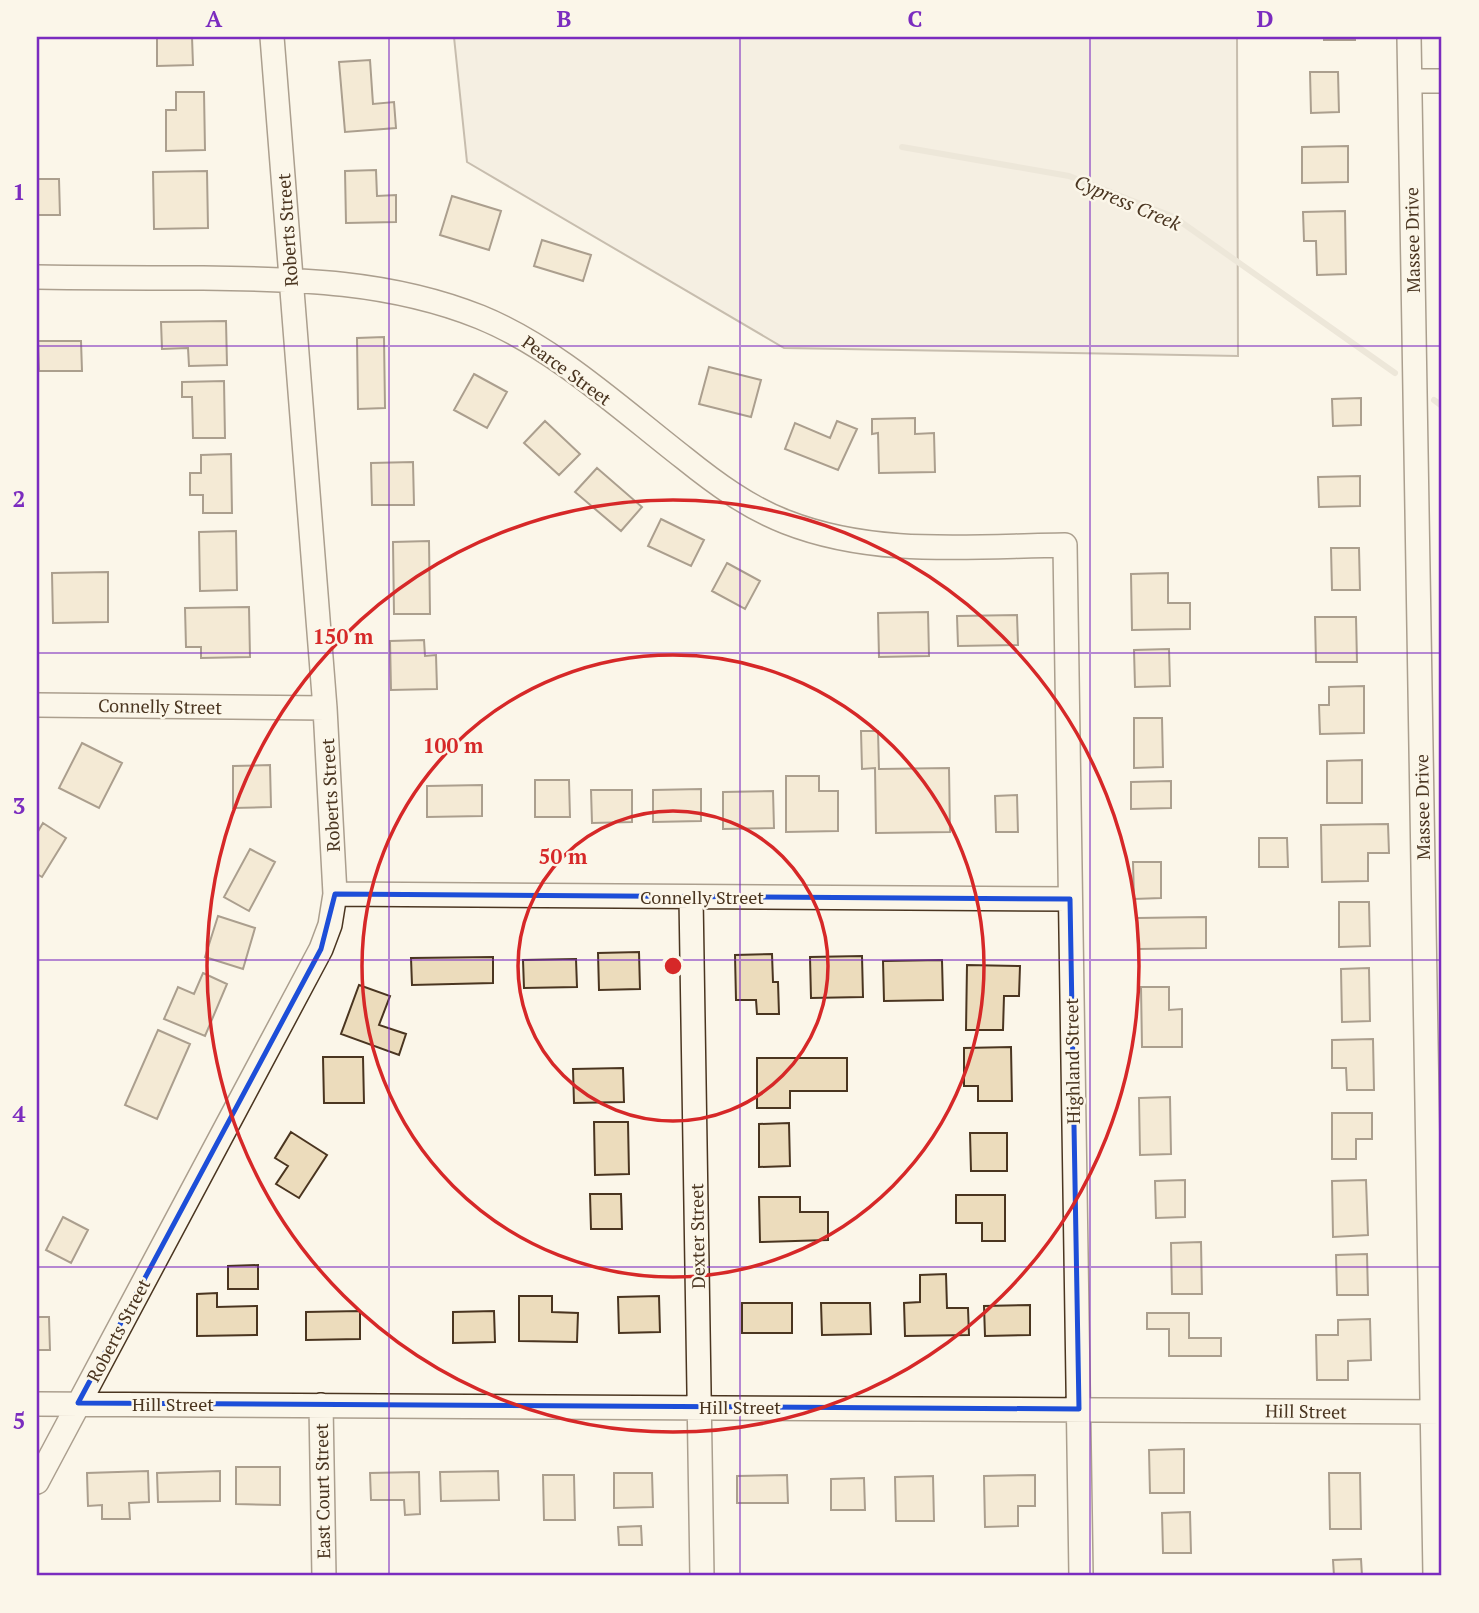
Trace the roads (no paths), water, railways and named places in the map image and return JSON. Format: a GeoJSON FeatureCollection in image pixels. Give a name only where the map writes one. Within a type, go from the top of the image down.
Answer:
{"type":"FeatureCollection","features":[{"type":"Feature","properties":{"kind":"street","name":"Roberts Street"},"geometry":{"type":"LineString","coordinates":[[37,1482],[321,949],[330,925],[335,894],[325,708],[272,37]]}},
{"type":"Feature","properties":{"kind":"street","name":"Massee Drive"},"geometry":{"type":"LineString","coordinates":[[1409,37],[1437,1412],[1435,1576]]}},
{"type":"Feature","properties":{"kind":"street"},"geometry":{"type":"LineString","coordinates":[[1410,81],[1442,81]]}},
{"type":"Feature","properties":{"kind":"street","name":"Pearce Street"},"geometry":{"type":"LineString","coordinates":[[37,277],[291,279],[385,288],[480,317],[519,336],[561,363],[714,482],[785,522],[828,537],[872,545],[1065,545]]}},
{"type":"Feature","properties":{"kind":"street","name":"Highland Street"},"geometry":{"type":"LineString","coordinates":[[1065,545],[1081,1576]]}},
{"type":"Feature","properties":{"kind":"street","name":"Connelly Street"},"geometry":{"type":"LineString","coordinates":[[39,709],[325,708]]}},
{"type":"Feature","properties":{"kind":"street","name":"Connelly Street"},"geometry":{"type":"LineString","coordinates":[[335,894],[1070,899]]}},
{"type":"Feature","properties":{"kind":"street","name":"Dexter Street"},"geometry":{"type":"LineString","coordinates":[[691,897],[702,1576]]}},
{"type":"Feature","properties":{"kind":"street","name":"Hill Street"},"geometry":{"type":"LineString","coordinates":[[37,1404],[1437,1412]]}},
{"type":"Feature","properties":{"kind":"street","name":"East Court Street"},"geometry":{"type":"LineString","coordinates":[[321,1405],[324,1576]]}},
{"type":"Feature","properties":{"kind":"waterway","name":"Cypress Creek"},"geometry":{"type":"LineString","coordinates":[[902,147],[1069,176],[1174,217],[1395,373]]}},
{"type":"Feature","properties":{"kind":"waterway","name":"Cypress Creek"},"geometry":{"type":"LineString","coordinates":[[1434,400],[1442,406]]}}]}
